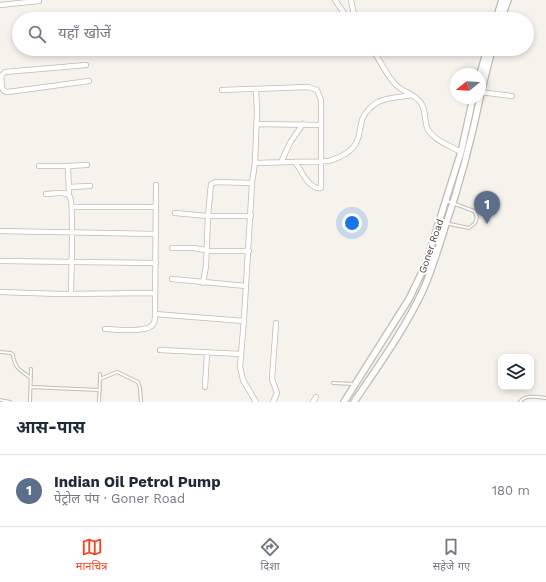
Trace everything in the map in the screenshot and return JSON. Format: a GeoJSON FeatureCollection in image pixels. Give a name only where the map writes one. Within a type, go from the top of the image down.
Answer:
{"type":"FeatureCollection","features":[{"type":"Feature","properties":{"kind":"street"},"geometry":{"type":"LineString","coordinates":[[335,0],[343,12]]}},
{"type":"Feature","properties":{"kind":"street"},"geometry":{"type":"LineString","coordinates":[[351,0],[354,12]]}},
{"type":"Feature","properties":{"kind":"street"},"geometry":{"type":"LineString","coordinates":[[498,12],[502,0]]}},
{"type":"Feature","properties":{"kind":"street"},"geometry":{"type":"LineString","coordinates":[[504,12],[508,0]]}},
{"type":"Feature","properties":{"kind":"street"},"geometry":{"type":"LineString","coordinates":[[0,6],[39,1]]}},
{"type":"Feature","properties":{"kind":"street"},"geometry":{"type":"LineString","coordinates":[[377,56],[396,85],[412,95],[421,103],[424,110],[426,126],[434,137],[460,152]]}},
{"type":"Feature","properties":{"kind":"street"},"geometry":{"type":"LineString","coordinates":[[482,68],[485,56]]}},
{"type":"Feature","properties":{"kind":"street","name":"Goner Road"},"geometry":{"type":"LineString","coordinates":[[486,72],[490,56]]}},
{"type":"Feature","properties":{"kind":"street"},"geometry":{"type":"LineString","coordinates":[[86,65],[5,72],[1,76],[1,83],[4,91],[8,92],[89,81]]}},
{"type":"Feature","properties":{"kind":"street"},"geometry":{"type":"LineString","coordinates":[[222,90],[308,87],[317,90],[321,100],[321,188],[318,189],[311,185],[295,162]]}},
{"type":"Feature","properties":{"kind":"street"},"geometry":{"type":"LineString","coordinates":[[256,89],[257,124],[255,163],[252,183],[249,251],[240,367],[241,374],[256,402]]}},
{"type":"Feature","properties":{"kind":"street"},"geometry":{"type":"LineString","coordinates":[[255,163],[333,160],[351,150],[356,144],[361,120],[364,114],[377,102],[385,99],[412,95]]}},
{"type":"Feature","properties":{"kind":"street"},"geometry":{"type":"LineString","coordinates":[[486,95],[512,96]]}},
{"type":"Feature","properties":{"kind":"street","name":"Goner Road"},"geometry":{"type":"LineString","coordinates":[[344,402],[409,299],[425,266],[440,222],[460,152],[472,104]]}},
{"type":"Feature","properties":{"kind":"street","name":"Goner Road"},"geometry":{"type":"LineString","coordinates":[[354,402],[402,330],[424,288],[435,261],[454,203],[471,140],[478,104]]}},
{"type":"Feature","properties":{"kind":"street"},"geometry":{"type":"LineString","coordinates":[[257,124],[320,124]]}},
{"type":"Feature","properties":{"kind":"street"},"geometry":{"type":"LineString","coordinates":[[281,162],[291,141],[303,124]]}},
{"type":"Feature","properties":{"kind":"street"},"geometry":{"type":"LineString","coordinates":[[39,166],[87,165]]}},
{"type":"Feature","properties":{"kind":"street"},"geometry":{"type":"LineString","coordinates":[[68,166],[68,187],[72,207],[71,294]]}},
{"type":"Feature","properties":{"kind":"street"},"geometry":{"type":"LineString","coordinates":[[203,283],[206,266],[211,184],[216,182],[252,183]]}},
{"type":"Feature","properties":{"kind":"street"},"geometry":{"type":"LineString","coordinates":[[105,329],[143,330],[154,324],[156,293],[156,185]]}},
{"type":"Feature","properties":{"kind":"street"},"geometry":{"type":"LineString","coordinates":[[68,187],[90,186]]}},
{"type":"Feature","properties":{"kind":"street"},"geometry":{"type":"LineString","coordinates":[[46,194],[63,193],[69,195]]}},
{"type":"Feature","properties":{"kind":"street"},"geometry":{"type":"LineString","coordinates":[[72,207],[156,207]]}},
{"type":"Feature","properties":{"kind":"street"},"geometry":{"type":"LineString","coordinates":[[175,213],[208,216],[251,216]]}},
{"type":"Feature","properties":{"kind":"street"},"geometry":{"type":"LineString","coordinates":[[0,231],[156,234]]}},
{"type":"Feature","properties":{"kind":"street"},"geometry":{"type":"LineString","coordinates":[[172,248],[249,251]]}},
{"type":"Feature","properties":{"kind":"street"},"geometry":{"type":"LineString","coordinates":[[0,261],[156,263]]}},
{"type":"Feature","properties":{"kind":"street"},"geometry":{"type":"LineString","coordinates":[[172,279],[246,286]]}},
{"type":"Feature","properties":{"kind":"street"},"geometry":{"type":"LineString","coordinates":[[0,292],[71,294],[156,293]]}},
{"type":"Feature","properties":{"kind":"street"},"geometry":{"type":"LineString","coordinates":[[155,314],[244,321]]}},
{"type":"Feature","properties":{"kind":"street"},"geometry":{"type":"LineString","coordinates":[[273,402],[277,392],[272,379],[276,322]]}},
{"type":"Feature","properties":{"kind":"street"},"geometry":{"type":"LineString","coordinates":[[393,324],[402,330]]}},
{"type":"Feature","properties":{"kind":"street"},"geometry":{"type":"LineString","coordinates":[[160,350],[241,354]]}},
{"type":"Feature","properties":{"kind":"street"},"geometry":{"type":"LineString","coordinates":[[205,387],[207,352]]}},
{"type":"Feature","properties":{"kind":"lane"},"geometry":{"type":"LineString","coordinates":[[440,222],[469,228],[475,223],[477,218],[474,211],[446,201]]}},
{"type":"Feature","properties":{"kind":"lane"},"geometry":{"type":"LineString","coordinates":[[0,352],[11,353],[17,368],[31,378]]}},
{"type":"Feature","properties":{"kind":"lane"},"geometry":{"type":"LineString","coordinates":[[30,402],[31,369]]}},
{"type":"Feature","properties":{"kind":"lane"},"geometry":{"type":"LineString","coordinates":[[100,379],[120,372],[126,377],[138,382],[141,402]]}},
{"type":"Feature","properties":{"kind":"lane"},"geometry":{"type":"LineString","coordinates":[[99,402],[100,374]]}},
{"type":"Feature","properties":{"kind":"lane"},"geometry":{"type":"LineString","coordinates":[[333,384],[355,384]]}},
{"type":"Feature","properties":{"kind":"lane"},"geometry":{"type":"LineString","coordinates":[[30,387],[100,390]]}},
{"type":"Feature","properties":{"kind":"lane"},"geometry":{"type":"LineString","coordinates":[[520,402],[523,398],[527,397],[546,398]]}},
{"type":"Feature","properties":{"kind":"lane"},"geometry":{"type":"LineString","coordinates":[[0,400],[10,402]]}},
{"type":"Feature","properties":{"kind":"place","name":"Indian Oil Petrol Pump"},"geometry":{"type":"Point","coordinates":[487,224]}}]}
